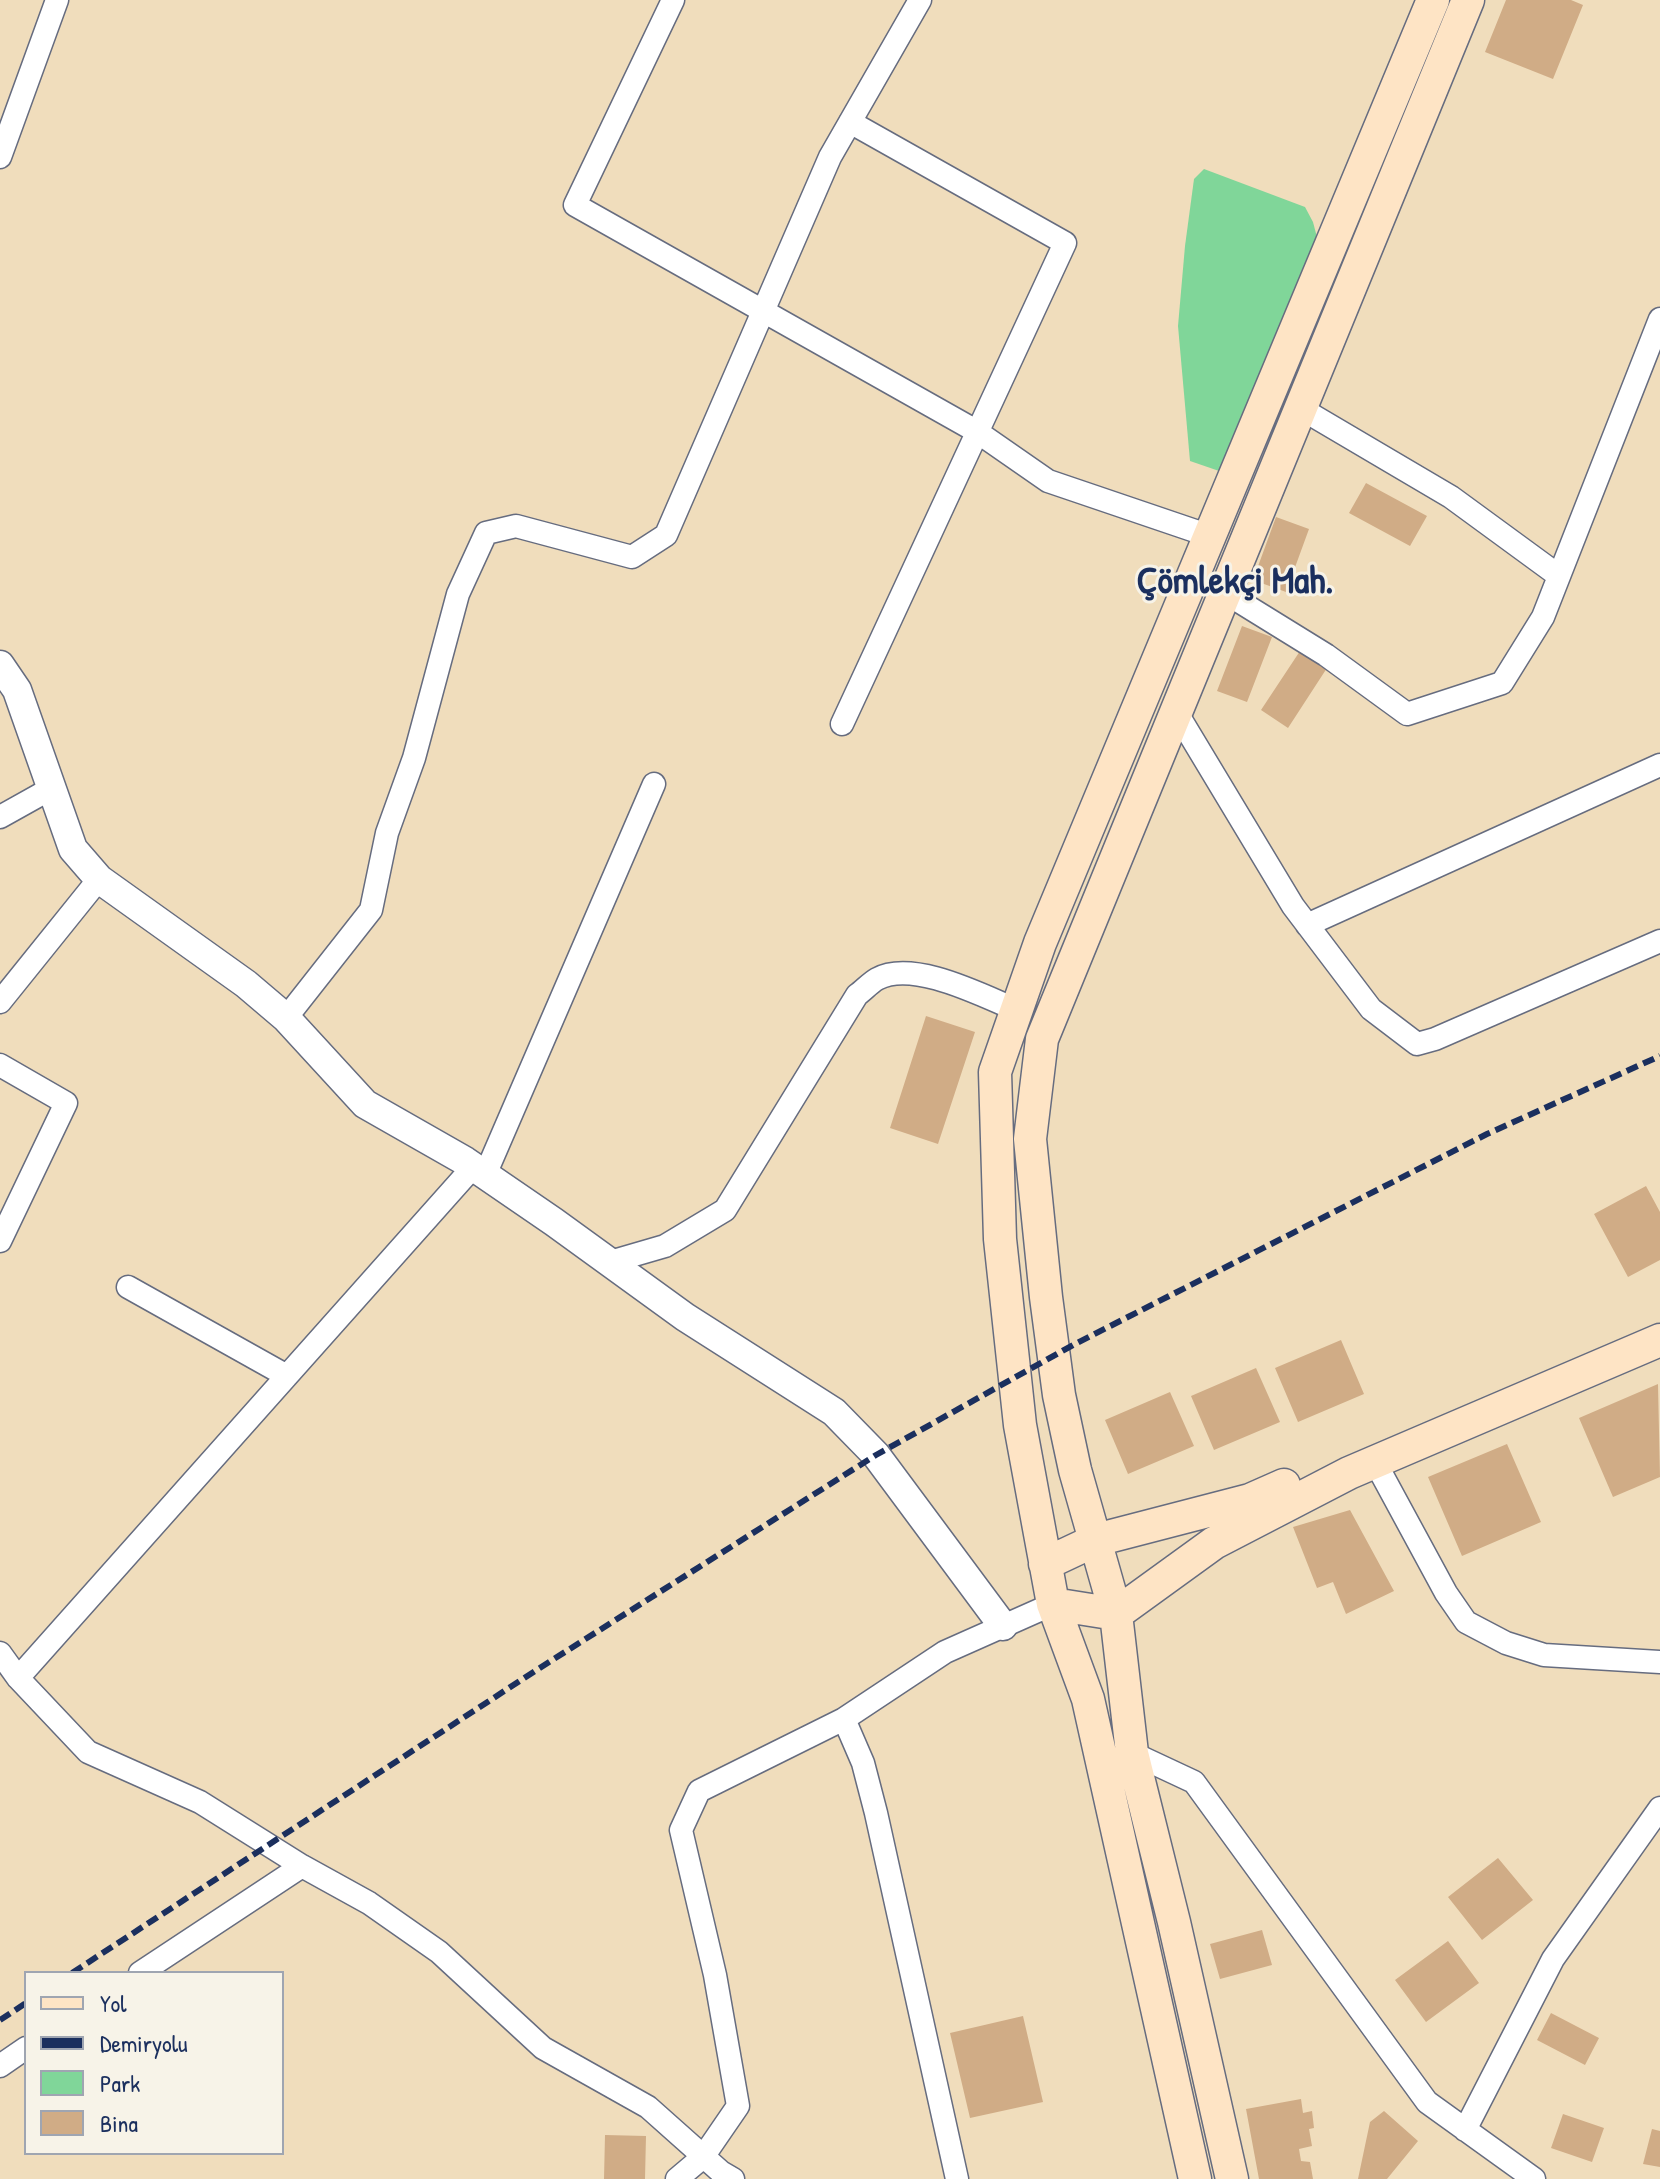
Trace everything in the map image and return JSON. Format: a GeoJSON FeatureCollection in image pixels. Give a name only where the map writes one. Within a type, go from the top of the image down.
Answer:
{"type":"FeatureCollection","features":[{"type":"Feature","properties":{"kind":"main road"},"geometry":{"type":"LineString","coordinates":[[1195,2179],[1088,1699],[1053,1604],[1045,1564],[1020,1425],[1000,1239],[995,1072],[1040,943],[1433,0]]}},
{"type":"Feature","properties":{"kind":"main road"},"geometry":{"type":"LineString","coordinates":[[1232,2179],[1132,1753],[1116,1614],[1075,1470],[1059,1395],[1030,1139],[1042,1039],[1468,0]]}},
{"type":"Feature","properties":{"kind":"main road"},"geometry":{"type":"LineString","coordinates":[[1045,1564],[1096,1540],[1250,1500],[1615,1337],[1660,1320]]}},
{"type":"Feature","properties":{"kind":"main road"},"geometry":{"type":"LineString","coordinates":[[1053,1604],[1116,1614],[1214,1543],[1375,1462],[1660,1340]]}},
{"type":"Feature","properties":{"kind":"street"},"geometry":{"type":"LineString","coordinates":[[0,157],[57,0]]}},
{"type":"Feature","properties":{"kind":"street"},"geometry":{"type":"LineString","coordinates":[[673,0],[575,205],[976,431],[1048,481],[1210,536]]}},
{"type":"Feature","properties":{"kind":"street"},"geometry":{"type":"LineString","coordinates":[[286,1018],[371,910],[387,833],[414,758],[458,594],[486,533],[516,526],[632,557],[666,535],[830,157],[920,0]]}},
{"type":"Feature","properties":{"kind":"street"},"geometry":{"type":"LineString","coordinates":[[842,724],[1065,243],[850,122]]}},
{"type":"Feature","properties":{"kind":"street"},"geometry":{"type":"LineString","coordinates":[[1224,592],[1326,655],[1407,714],[1502,683],[1543,617],[1660,319]]}},
{"type":"Feature","properties":{"kind":"street"},"geometry":{"type":"LineString","coordinates":[[1300,408],[1451,497],[1559,576]]}},
{"type":"Feature","properties":{"kind":"street"},"geometry":{"type":"LineString","coordinates":[[0,665],[17,690],[73,849],[99,879],[246,984],[286,1018],[365,1104],[479,1171],[685,1317],[834,1412],[876,1455],[1003,1626]]}},
{"type":"Feature","properties":{"kind":"street"},"geometry":{"type":"LineString","coordinates":[[1175,710],[1293,906],[1371,1009],[1417,1044],[1435,1039],[1660,941]]}},
{"type":"Feature","properties":{"kind":"street"},"geometry":{"type":"LineString","coordinates":[[1307,925],[1660,765]]}},
{"type":"Feature","properties":{"kind":"street"},"geometry":{"type":"LineString","coordinates":[[18,1678],[287,1376],[479,1171],[654,784]]}},
{"type":"Feature","properties":{"kind":"street"},"geometry":{"type":"LineString","coordinates":[[0,817],[52,788]]}},
{"type":"Feature","properties":{"kind":"street"},"geometry":{"type":"LineString","coordinates":[[0,1002],[99,879]]}},
{"type":"Feature","properties":{"kind":"street"},"geometry":{"type":"LineString","coordinates":[[610,1262],[665,1246],[725,1210],[857,995],[879,977],[909,974],[947,980],[1017,1010]]}},
{"type":"Feature","properties":{"kind":"street"},"geometry":{"type":"LineString","coordinates":[[0,1065],[66,1103],[0,1241]]}},
{"type":"Feature","properties":{"kind":"street"},"geometry":{"type":"LineString","coordinates":[[128,1287],[287,1376]]}},
{"type":"Feature","properties":{"kind":"street"},"geometry":{"type":"LineString","coordinates":[[1375,1462],[1446,1593],[1466,1622],[1506,1643],[1544,1655],[1660,1662]]}},
{"type":"Feature","properties":{"kind":"street"},"geometry":{"type":"LineString","coordinates":[[677,2179],[703,2157],[738,2106],[715,1975],[681,1830],[699,1791],[844,1719],[945,1652],[1053,1604]]}},
{"type":"Feature","properties":{"kind":"street"},"geometry":{"type":"LineString","coordinates":[[0,1653],[18,1678],[88,1752],[200,1802],[302,1866],[369,1903],[439,1952],[543,2048],[648,2107],[703,2157],[733,2179]]}},
{"type":"Feature","properties":{"kind":"street"},"geometry":{"type":"LineString","coordinates":[[844,1719],[863,1763],[876,1813],[957,2179]]}},
{"type":"Feature","properties":{"kind":"street"},"geometry":{"type":"LineString","coordinates":[[1132,1753],[1194,1782],[1427,2102],[1534,2179]]}},
{"type":"Feature","properties":{"kind":"street"},"geometry":{"type":"LineString","coordinates":[[1465,2130],[1553,1959],[1660,1808]]}},
{"type":"Feature","properties":{"kind":"street"},"geometry":{"type":"LineString","coordinates":[[143,1971],[302,1866]]}},
{"type":"Feature","properties":{"kind":"street"},"geometry":{"type":"LineString","coordinates":[[0,2066],[24,2049]]}},
{"type":"Feature","properties":{"kind":"green space"},"geometry":{"type":"Polygon","coordinates":[[[1204,169],[1305,207],[1318,241],[1222,472],[1190,461],[1178,326],[1194,179],[1204,169]]]}},
{"type":"Feature","properties":{"kind":"building"},"geometry":{"type":"Polygon","coordinates":[[[1506,0],[1571,0],[1583,5],[1553,79],[1485,52],[1506,0]]]}},
{"type":"Feature","properties":{"kind":"building"},"geometry":{"type":"Polygon","coordinates":[[[1366,483],[1427,516],[1410,546],[1349,513],[1366,483]]]}},
{"type":"Feature","properties":{"kind":"building"},"geometry":{"type":"Polygon","coordinates":[[[1276,517],[1309,529],[1286,592],[1253,580],[1276,517]]]}},
{"type":"Feature","properties":{"kind":"building"},"geometry":{"type":"Polygon","coordinates":[[[1242,626],[1272,637],[1247,702],[1217,691],[1242,626]]]}},
{"type":"Feature","properties":{"kind":"building"},"geometry":{"type":"Polygon","coordinates":[[[1300,651],[1327,668],[1288,728],[1261,710],[1300,651]]]}},
{"type":"Feature","properties":{"kind":"building"},"geometry":{"type":"Polygon","coordinates":[[[926,1016],[975,1032],[938,1144],[890,1128],[926,1016]]]}},
{"type":"Feature","properties":{"kind":"building"},"geometry":{"type":"Polygon","coordinates":[[[1646,1186],[1660,1212],[1660,1260],[1628,1277],[1594,1214],[1646,1186]]]}},
{"type":"Feature","properties":{"kind":"building"},"geometry":{"type":"Polygon","coordinates":[[[1341,1340],[1364,1394],[1298,1422],[1275,1368],[1341,1340]]]}},
{"type":"Feature","properties":{"kind":"building"},"geometry":{"type":"Polygon","coordinates":[[[1256,1368],[1280,1422],[1214,1450],[1191,1396],[1256,1368]]]}},
{"type":"Feature","properties":{"kind":"building"},"geometry":{"type":"Polygon","coordinates":[[[1658,1384],[1660,1477],[1613,1497],[1579,1418],[1658,1384]]]}},
{"type":"Feature","properties":{"kind":"building"},"geometry":{"type":"Polygon","coordinates":[[[1170,1392],[1194,1446],[1128,1474],[1105,1420],[1170,1392]]]}},
{"type":"Feature","properties":{"kind":"building"},"geometry":{"type":"Polygon","coordinates":[[[1507,1444],[1541,1522],[1462,1556],[1428,1477],[1507,1444]]]}},
{"type":"Feature","properties":{"kind":"building"},"geometry":{"type":"Polygon","coordinates":[[[1350,1510],[1394,1591],[1346,1614],[1333,1582],[1317,1588],[1293,1527],[1350,1510]]]}},
{"type":"Feature","properties":{"kind":"building"},"geometry":{"type":"Polygon","coordinates":[[[1498,1858],[1533,1900],[1482,1940],[1448,1897],[1498,1858]]]}},
{"type":"Feature","properties":{"kind":"building"},"geometry":{"type":"Polygon","coordinates":[[[1262,1930],[1272,1965],[1220,1979],[1210,1944],[1262,1930]]]}},
{"type":"Feature","properties":{"kind":"building"},"geometry":{"type":"Polygon","coordinates":[[[1448,1941],[1479,1983],[1426,2022],[1395,1980],[1448,1941]]]}},
{"type":"Feature","properties":{"kind":"building"},"geometry":{"type":"Polygon","coordinates":[[[1551,2013],[1599,2038],[1585,2065],[1537,2040],[1551,2013]]]}},
{"type":"Feature","properties":{"kind":"building"},"geometry":{"type":"Polygon","coordinates":[[[1023,2016],[1043,2102],[970,2118],[950,2033],[1023,2016]]]}},
{"type":"Feature","properties":{"kind":"building"},"geometry":{"type":"Polygon","coordinates":[[[1301,2099],[1303,2113],[1312,2111],[1314,2128],[1309,2129],[1312,2146],[1299,2149],[1301,2161],[1310,2162],[1313,2179],[1259,2179],[1246,2109],[1301,2099]]]}},
{"type":"Feature","properties":{"kind":"building"},"geometry":{"type":"Polygon","coordinates":[[[1384,2111],[1418,2141],[1387,2179],[1358,2179],[1370,2122],[1384,2111]]]}},
{"type":"Feature","properties":{"kind":"building"},"geometry":{"type":"Polygon","coordinates":[[[1563,2114],[1604,2128],[1592,2162],[1551,2148],[1563,2114]]]}},
{"type":"Feature","properties":{"kind":"building"},"geometry":{"type":"Polygon","coordinates":[[[1652,2129],[1660,2131],[1660,2167],[1643,2164],[1652,2129]]]}},
{"type":"Feature","properties":{"kind":"building"},"geometry":{"type":"Polygon","coordinates":[[[605,2135],[646,2136],[645,2179],[604,2179],[605,2135]]]}},
{"type":"Feature","properties":{"kind":"railway"},"geometry":{"type":"LineString","coordinates":[[75,1971],[535,1671],[876,1455],[1073,1345],[1487,1134],[1660,1056]]}},
{"type":"Feature","properties":{"kind":"railway"},"geometry":{"type":"LineString","coordinates":[[0,2020],[24,2004]]}},
{"type":"Feature","properties":{"kind":"district","name":"Çömlekçi Mah."},"geometry":{"type":"Point","coordinates":[1235,583]}}]}
